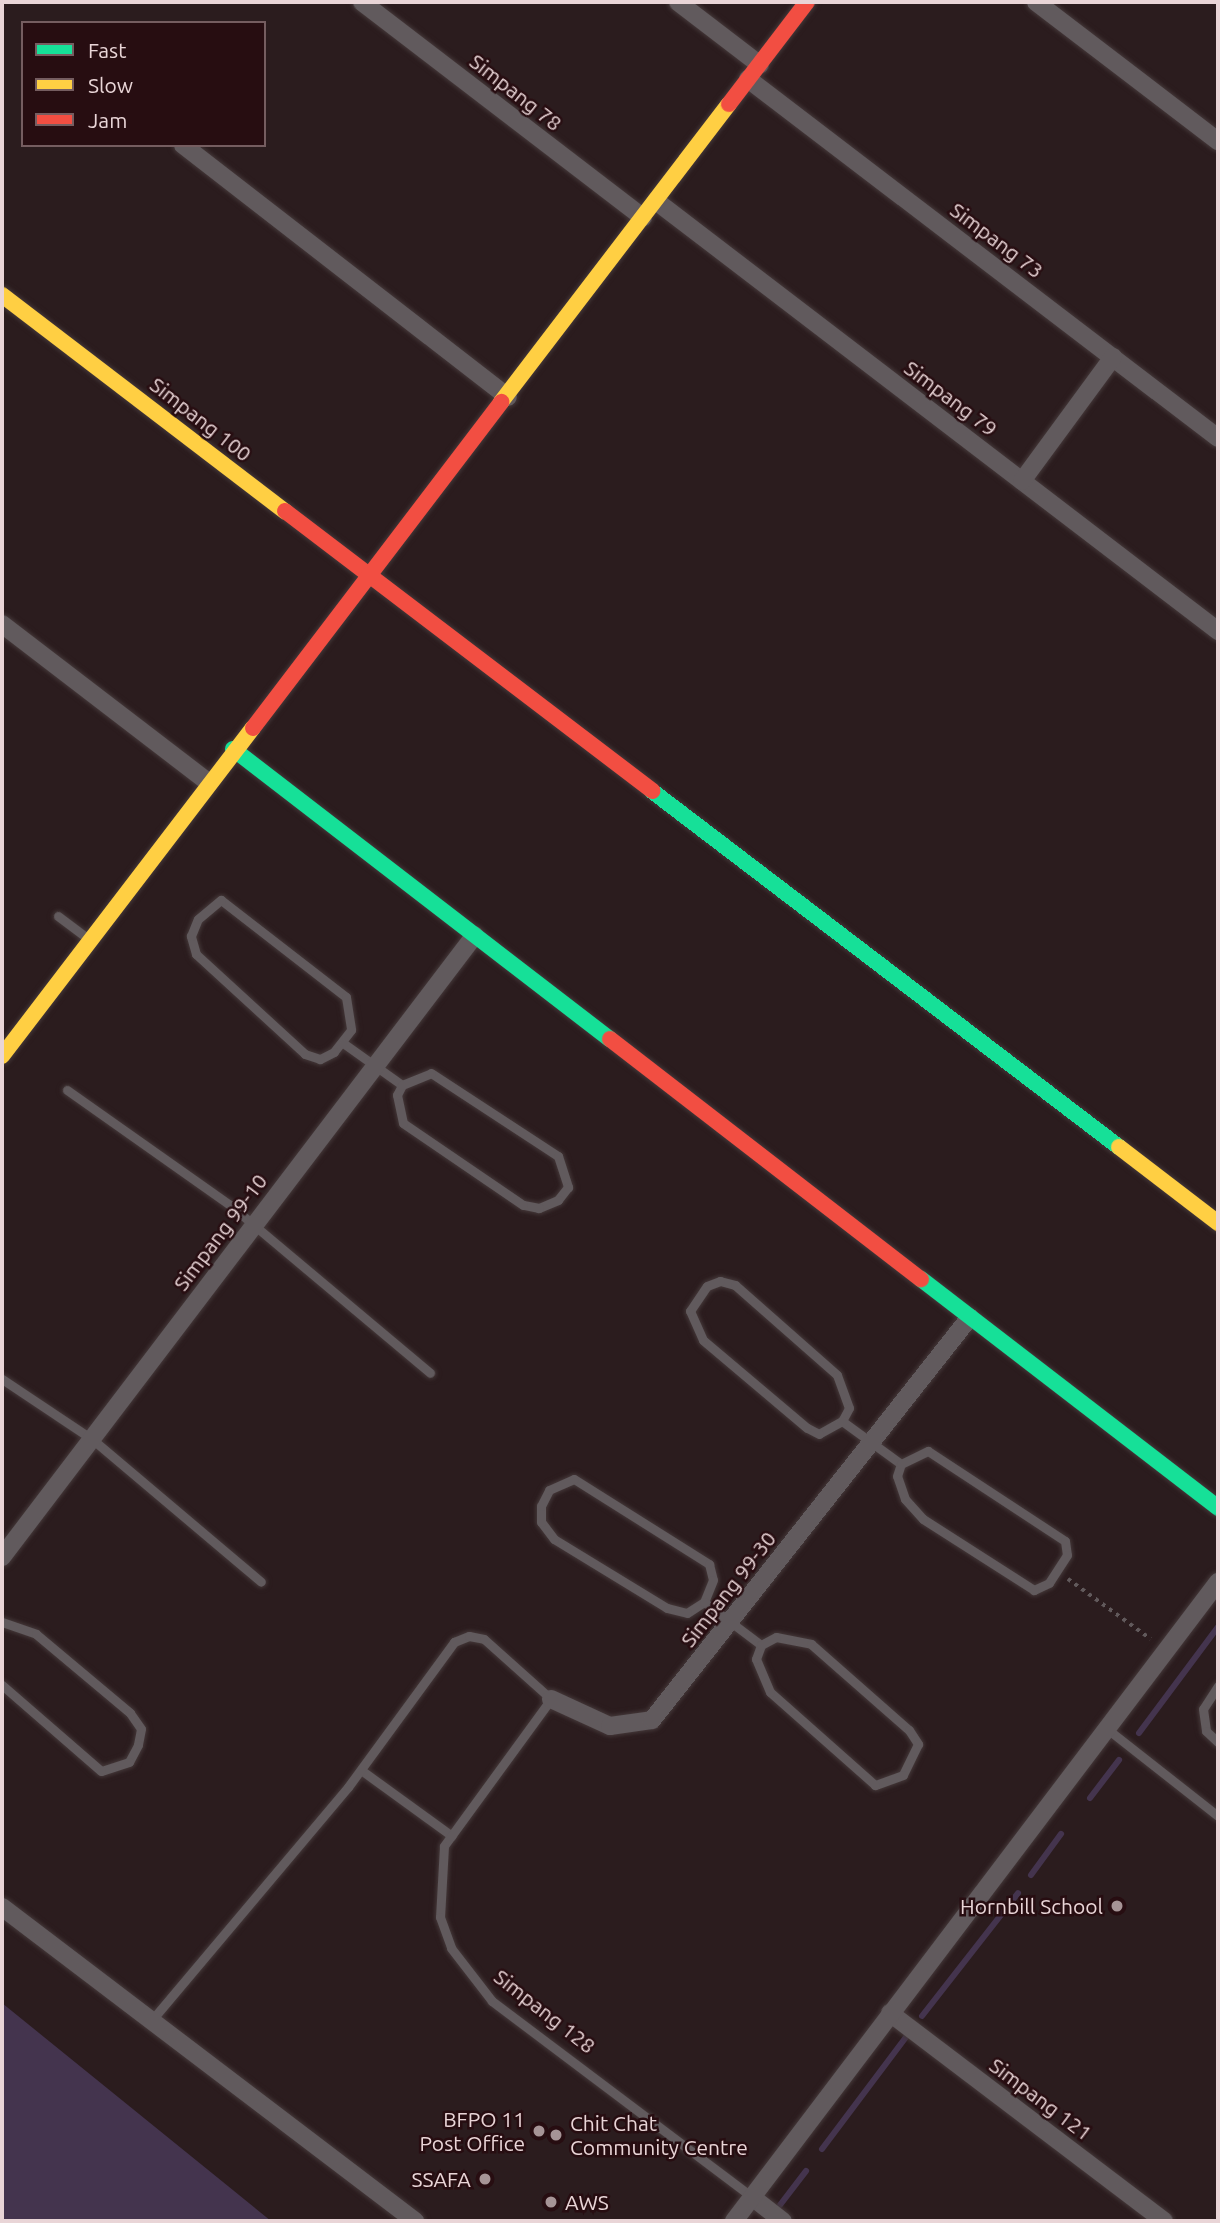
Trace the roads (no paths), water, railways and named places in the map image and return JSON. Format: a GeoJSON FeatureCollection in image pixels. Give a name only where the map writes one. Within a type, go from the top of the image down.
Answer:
{"type":"FeatureCollection","features":[{"type":"Feature","properties":{"kind":"street","name":"Simpang 78"},"geometry":{"type":"LineString","coordinates":[[362,2],[643,218]]}},
{"type":"Feature","properties":{"kind":"street","name":"Simpang 73"},"geometry":{"type":"LineString","coordinates":[[678,2],[754,72],[1218,438]]}},
{"type":"Feature","properties":{"kind":"street"},"geometry":{"type":"LineString","coordinates":[[2,1056],[208,782],[372,579],[807,2]]}},
{"type":"Feature","properties":{"kind":"street"},"geometry":{"type":"LineString","coordinates":[[1036,2],[1218,141]]}},
{"type":"Feature","properties":{"kind":"street"},"geometry":{"type":"LineString","coordinates":[[186,147],[508,397]]}},
{"type":"Feature","properties":{"kind":"street","name":"Simpang 79"},"geometry":{"type":"LineString","coordinates":[[656,201],[1218,631]]}},
{"type":"Feature","properties":{"kind":"street","name":"Simpang 100"},"geometry":{"type":"LineString","coordinates":[[2,295],[1218,1223]]}},
{"type":"Feature","properties":{"kind":"street"},"geometry":{"type":"LineString","coordinates":[[1022,481],[1113,357]]}},
{"type":"Feature","properties":{"kind":"street"},"geometry":{"type":"LineString","coordinates":[[2,624],[208,782]]}},
{"type":"Feature","properties":{"kind":"street"},"geometry":{"type":"LineString","coordinates":[[233,750],[1218,1508]]}},
{"type":"Feature","properties":{"kind":"street","name":"Simpang 99-10"},"geometry":{"type":"LineString","coordinates":[[2,1557],[474,935]]}},
{"type":"Feature","properties":{"kind":"street","name":"Simpang 99-30"},"geometry":{"type":"LineString","coordinates":[[551,1699],[610,1726],[652,1720],[970,1317]]}},
{"type":"Feature","properties":{"kind":"street"},"geometry":{"type":"LineString","coordinates":[[734,2221],[1105,1727],[1218,1582]]}},
{"type":"Feature","properties":{"kind":"street"},"geometry":{"type":"LineString","coordinates":[[2,1907],[415,2221]]}},
{"type":"Feature","properties":{"kind":"street","name":"Simpang 121"},"geometry":{"type":"LineString","coordinates":[[890,2013],[1164,2221]]}},
{"type":"Feature","properties":{"kind":"street","name":"Simpang 128"},"geometry":{"type":"LineString","coordinates":[[752,2197],[783,2221]]}},
{"type":"Feature","properties":{"kind":"lane"},"geometry":{"type":"LineString","coordinates":[[221,900],[277,938],[346,997],[353,1010],[344,1043],[320,1059],[305,1054],[197,954],[191,936],[198,919],[221,900]]}},
{"type":"Feature","properties":{"kind":"lane"},"geometry":{"type":"LineString","coordinates":[[58,916],[89,939]]}},
{"type":"Feature","properties":{"kind":"lane"},"geometry":{"type":"LineString","coordinates":[[344,1043],[402,1085]]}},
{"type":"Feature","properties":{"kind":"lane"},"geometry":{"type":"LineString","coordinates":[[431,1073],[485,1104],[558,1156],[568,1187],[539,1208],[523,1205],[403,1123],[397,1095],[402,1085],[431,1073]]}},
{"type":"Feature","properties":{"kind":"lane"},"geometry":{"type":"LineString","coordinates":[[67,1090],[255,1224],[430,1373]]}},
{"type":"Feature","properties":{"kind":"lane"},"geometry":{"type":"LineString","coordinates":[[720,1281],[735,1285],[836,1375],[849,1408],[842,1421],[819,1434],[747,1380],[692,1325],[696,1299],[720,1281]]}},
{"type":"Feature","properties":{"kind":"lane"},"geometry":{"type":"LineString","coordinates":[[2,1378],[92,1439],[261,1582]]}},
{"type":"Feature","properties":{"kind":"lane"},"geometry":{"type":"LineString","coordinates":[[842,1421],[901,1464],[905,1499],[940,1531],[1034,1590],[1060,1569],[1065,1541],[946,1457],[928,1451],[901,1464]]}},
{"type":"Feature","properties":{"kind":"lane"},"geometry":{"type":"LineString","coordinates":[[574,1479],[690,1549],[709,1564],[713,1580],[704,1602],[687,1613],[667,1608],[554,1539],[541,1522],[549,1490],[574,1479]]}},
{"type":"Feature","properties":{"kind":"lane"},"geometry":{"type":"LineString","coordinates":[[704,1602],[732,1620],[761,1645]]}},
{"type":"Feature","properties":{"kind":"lane"},"geometry":{"type":"LineString","coordinates":[[2,1622],[36,1634],[130,1713],[141,1729],[138,1745],[129,1762],[102,1771],[2,1685]]}},
{"type":"Feature","properties":{"kind":"lane","name":"Simpang 99-30"},"geometry":{"type":"LineString","coordinates":[[361,1770],[454,1642],[469,1636],[484,1639],[551,1699]]}},
{"type":"Feature","properties":{"kind":"lane"},"geometry":{"type":"LineString","coordinates":[[776,1637],[811,1644],[909,1730],[918,1744],[903,1775],[875,1785],[770,1692],[759,1677],[761,1645],[776,1637]]}},
{"type":"Feature","properties":{"kind":"lane"},"geometry":{"type":"LineString","coordinates":[[1218,1686],[1203,1709],[1206,1731],[1218,1742]]}},
{"type":"Feature","properties":{"kind":"lane","name":"Simpang 128"},"geometry":{"type":"LineString","coordinates":[[551,1699],[452,1836],[441,1863],[440,1917],[468,1978],[752,2197]]}},
{"type":"Feature","properties":{"kind":"lane"},"geometry":{"type":"LineString","coordinates":[[1105,1727],[1218,1816]]}},
{"type":"Feature","properties":{"kind":"lane"},"geometry":{"type":"LineString","coordinates":[[150,2021],[361,1770],[452,1836]]}},
{"type":"Feature","properties":{"kind":"waterway"},"geometry":{"type":"LineString","coordinates":[[1139,1733],[1218,1627]]}},
{"type":"Feature","properties":{"kind":"waterway"},"geometry":{"type":"LineString","coordinates":[[1090,1798],[1119,1760]]}},
{"type":"Feature","properties":{"kind":"waterway"},"geometry":{"type":"LineString","coordinates":[[1031,1875],[1061,1834]]}},
{"type":"Feature","properties":{"kind":"waterway"},"geometry":{"type":"LineString","coordinates":[[922,2016],[1018,1893]]}},
{"type":"Feature","properties":{"kind":"waterway"},"geometry":{"type":"LineString","coordinates":[[822,2149],[906,2037]]}},
{"type":"Feature","properties":{"kind":"waterway"},"geometry":{"type":"LineString","coordinates":[[780,2205],[806,2171]]}},
{"type":"Feature","properties":{"kind":"place","name":"Hornbill School"},"geometry":{"type":"Point","coordinates":[1117,1906]}},
{"type":"Feature","properties":{"kind":"place","name":"BFPO 11 Post Office"},"geometry":{"type":"Point","coordinates":[539,2131]}},
{"type":"Feature","properties":{"kind":"place","name":"Chit Chat Community Centre"},"geometry":{"type":"Point","coordinates":[556,2135]}},
{"type":"Feature","properties":{"kind":"place","name":"SSAFA"},"geometry":{"type":"Point","coordinates":[485,2179]}},
{"type":"Feature","properties":{"kind":"place","name":"AWS"},"geometry":{"type":"Point","coordinates":[551,2202]}}]}
